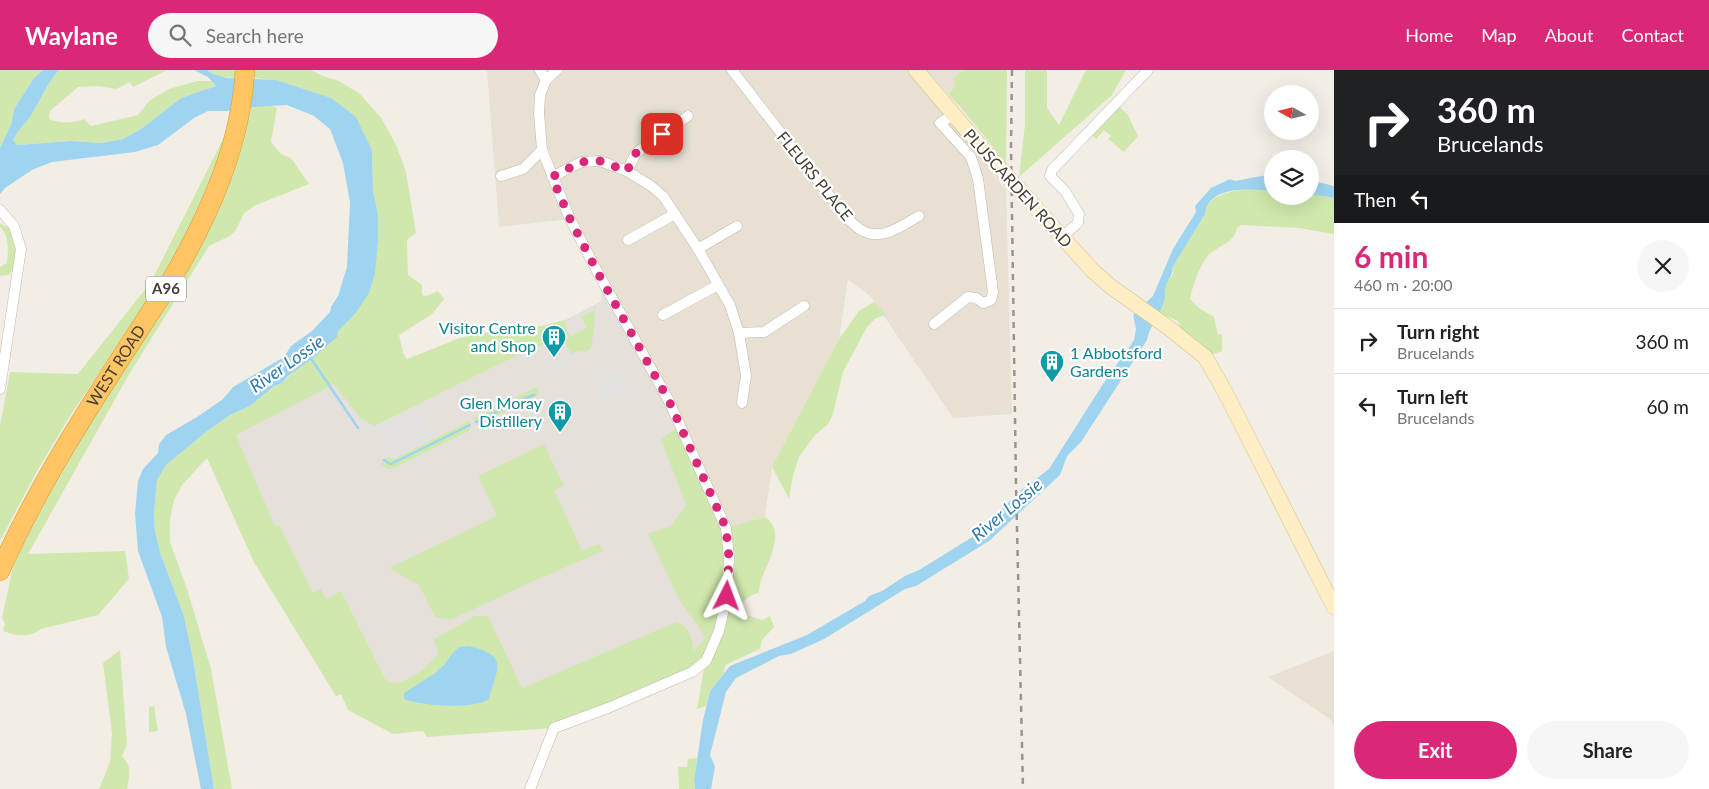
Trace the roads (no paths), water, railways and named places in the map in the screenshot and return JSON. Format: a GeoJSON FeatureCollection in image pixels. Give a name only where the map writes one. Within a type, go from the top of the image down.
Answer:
{"type":"FeatureCollection","features":[{"type":"Feature","properties":{"kind":"highway","name":"WEST ROAD"},"geometry":{"type":"LineString","coordinates":[[0,571],[27,512],[50,470],[189,250],[217,190],[232,147],[242,104],[245,72]]}},
{"type":"Feature","properties":{"kind":"main road","name":"PLUSCARDEN ROAD"},"geometry":{"type":"LineString","coordinates":[[916,70],[953,116],[1092,270],[1126,299],[1169,328],[1205,357],[1223,388],[1334,607]]}},
{"type":"Feature","properties":{"kind":"street"},"geometry":{"type":"LineString","coordinates":[[540,70],[546,80]]}},
{"type":"Feature","properties":{"kind":"street"},"geometry":{"type":"LineString","coordinates":[[530,789],[554,728],[608,708],[692,672],[706,661],[719,631],[727,596],[729,558],[726,528],[669,401],[570,219],[542,150],[539,114],[540,95],[546,80],[557,70]]}},
{"type":"Feature","properties":{"kind":"street","name":"FLEURS PLACE"},"geometry":{"type":"LineString","coordinates":[[732,70],[846,217],[860,230],[873,235],[887,234],[920,216]]}},
{"type":"Feature","properties":{"kind":"street"},"geometry":{"type":"LineString","coordinates":[[1062,238],[1078,223],[1079,214],[1065,191],[1050,176],[1052,170],[1148,70]]}},
{"type":"Feature","properties":{"kind":"street"},"geometry":{"type":"LineString","coordinates":[[627,171],[636,153],[688,116]]}},
{"type":"Feature","properties":{"kind":"street"},"geometry":{"type":"LineString","coordinates":[[934,324],[968,297],[976,298],[983,303],[991,300],[993,292],[978,179],[971,157],[940,123],[953,116]]}},
{"type":"Feature","properties":{"kind":"street"},"geometry":{"type":"LineString","coordinates":[[501,176],[523,169],[542,150]]}},
{"type":"Feature","properties":{"kind":"street"},"geometry":{"type":"LineString","coordinates":[[552,177],[581,162],[600,161],[627,171],[663,196],[698,250],[730,305],[739,333],[746,376],[742,403]]}},
{"type":"Feature","properties":{"kind":"street"},"geometry":{"type":"LineString","coordinates":[[0,210],[14,226],[21,249],[0,389]]}},
{"type":"Feature","properties":{"kind":"street"},"geometry":{"type":"LineString","coordinates":[[628,240],[675,214]]}},
{"type":"Feature","properties":{"kind":"street"},"geometry":{"type":"LineString","coordinates":[[698,250],[736,226]]}},
{"type":"Feature","properties":{"kind":"street"},"geometry":{"type":"LineString","coordinates":[[663,315],[718,285]]}},
{"type":"Feature","properties":{"kind":"street"},"geometry":{"type":"LineString","coordinates":[[739,333],[764,332],[804,306]]}},
{"type":"Feature","properties":{"kind":"water","name":"River Lossie"},"geometry":{"type":"Polygon","coordinates":[[[43,70],[59,70],[32,114],[15,136],[13,140],[17,145],[71,141],[102,143],[123,139],[141,129],[181,98],[216,86],[208,77],[194,70],[207,70],[227,78],[276,80],[331,98],[356,117],[372,150],[373,190],[378,214],[378,241],[375,274],[369,293],[355,314],[338,331],[337,337],[288,376],[282,383],[274,386],[250,406],[230,415],[206,432],[166,465],[157,480],[154,514],[155,531],[161,555],[184,616],[193,659],[214,789],[201,789],[186,714],[166,647],[162,617],[138,551],[135,513],[138,481],[143,469],[158,453],[159,444],[166,435],[223,399],[233,387],[284,357],[291,346],[312,331],[330,312],[338,296],[347,267],[350,203],[343,163],[330,129],[314,116],[287,105],[208,111],[194,118],[158,145],[135,152],[52,162],[32,170],[5,188],[0,194],[0,148],[12,122],[14,109],[34,78],[43,70]]]}},
{"type":"Feature","properties":{"kind":"water","name":"River Lossie"},"geometry":{"type":"Polygon","coordinates":[[[1264,176],[1264,191],[1243,190],[1222,193],[1208,205],[1205,214],[1172,268],[1165,287],[1165,299],[1147,340],[1081,442],[1067,456],[1060,475],[989,541],[916,586],[905,589],[824,639],[791,654],[779,656],[736,678],[726,692],[710,755],[715,767],[711,789],[695,789],[694,780],[703,720],[710,691],[730,666],[807,635],[865,601],[869,596],[882,591],[905,576],[919,570],[979,533],[1011,500],[1018,498],[1020,491],[1049,469],[1103,384],[1134,340],[1136,329],[1133,315],[1153,296],[1173,249],[1196,212],[1195,206],[1211,188],[1230,179],[1235,181],[1264,176]]]}},
{"type":"Feature","properties":{"kind":"water"},"geometry":{"type":"Polygon","coordinates":[[[1319,182],[1334,186],[1334,198],[1319,196],[1319,182]]]}},
{"type":"Feature","properties":{"kind":"water"},"geometry":{"type":"Polygon","coordinates":[[[468,646],[490,654],[495,658],[497,671],[489,699],[472,705],[447,706],[423,704],[404,699],[404,693],[434,674],[459,647],[468,646]]]}},
{"type":"Feature","properties":{"kind":"waterway","name":"River Lossie"},"geometry":{"type":"LineString","coordinates":[[310,357],[358,428]]}},
{"type":"Feature","properties":{"kind":"waterway"},"geometry":{"type":"LineString","coordinates":[[476,422],[534,395]]}},
{"type":"Feature","properties":{"kind":"waterway"},"geometry":{"type":"LineString","coordinates":[[384,460],[390,464],[393,463],[470,425]]}},
{"type":"Feature","properties":{"kind":"railway"},"geometry":{"type":"LineString","coordinates":[[1012,70],[1011,146],[1016,485],[1023,789]]}},
{"type":"Feature","properties":{"kind":"place","name":"Visitor Centre and Shop"},"geometry":{"type":"Point","coordinates":[554,358]}},
{"type":"Feature","properties":{"kind":"place","name":"1 Abbotsford Gardens"},"geometry":{"type":"Point","coordinates":[1052,383]}},
{"type":"Feature","properties":{"kind":"place","name":"Glen Moray Distillery"},"geometry":{"type":"Point","coordinates":[560,433]}}]}
